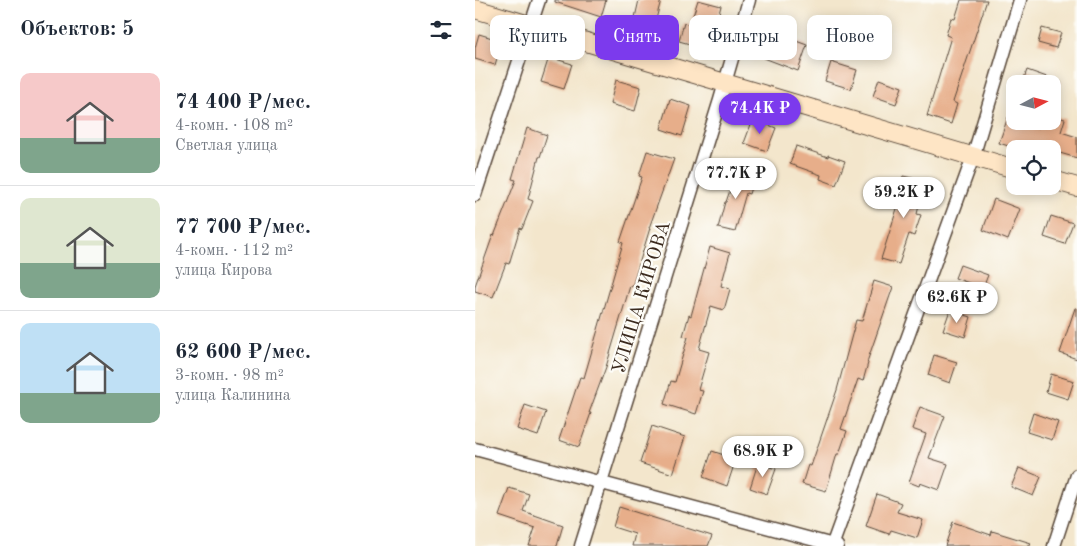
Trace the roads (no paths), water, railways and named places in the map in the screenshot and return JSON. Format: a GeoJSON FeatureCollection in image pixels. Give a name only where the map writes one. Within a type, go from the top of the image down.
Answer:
{"type":"FeatureCollection","features":[{"type":"Feature","properties":{"kind":"main road"},"geometry":{"type":"LineString","coordinates":[[475,9],[494,15]]}},
{"type":"Feature","properties":{"kind":"main road"},"geometry":{"type":"LineString","coordinates":[[585,42],[725,82],[1006,166]]}},
{"type":"Feature","properties":{"kind":"main road"},"geometry":{"type":"LineString","coordinates":[[1061,182],[1077,187]]}},
{"type":"Feature","properties":{"kind":"street"},"geometry":{"type":"LineString","coordinates":[[535,15],[539,0]]}},
{"type":"Feature","properties":{"kind":"street","name":"УЛИЦА КИРОВА"},"geometry":{"type":"LineString","coordinates":[[581,546],[602,483],[749,0]]}},
{"type":"Feature","properties":{"kind":"street"},"geometry":{"type":"LineString","coordinates":[[475,450],[834,546],[973,157],[1020,0]]}},
{"type":"Feature","properties":{"kind":"street"},"geometry":{"type":"LineString","coordinates":[[475,195],[520,60]]}},
{"type":"Feature","properties":{"kind":"street"},"geometry":{"type":"LineString","coordinates":[[1054,546],[1077,475]]}}]}
